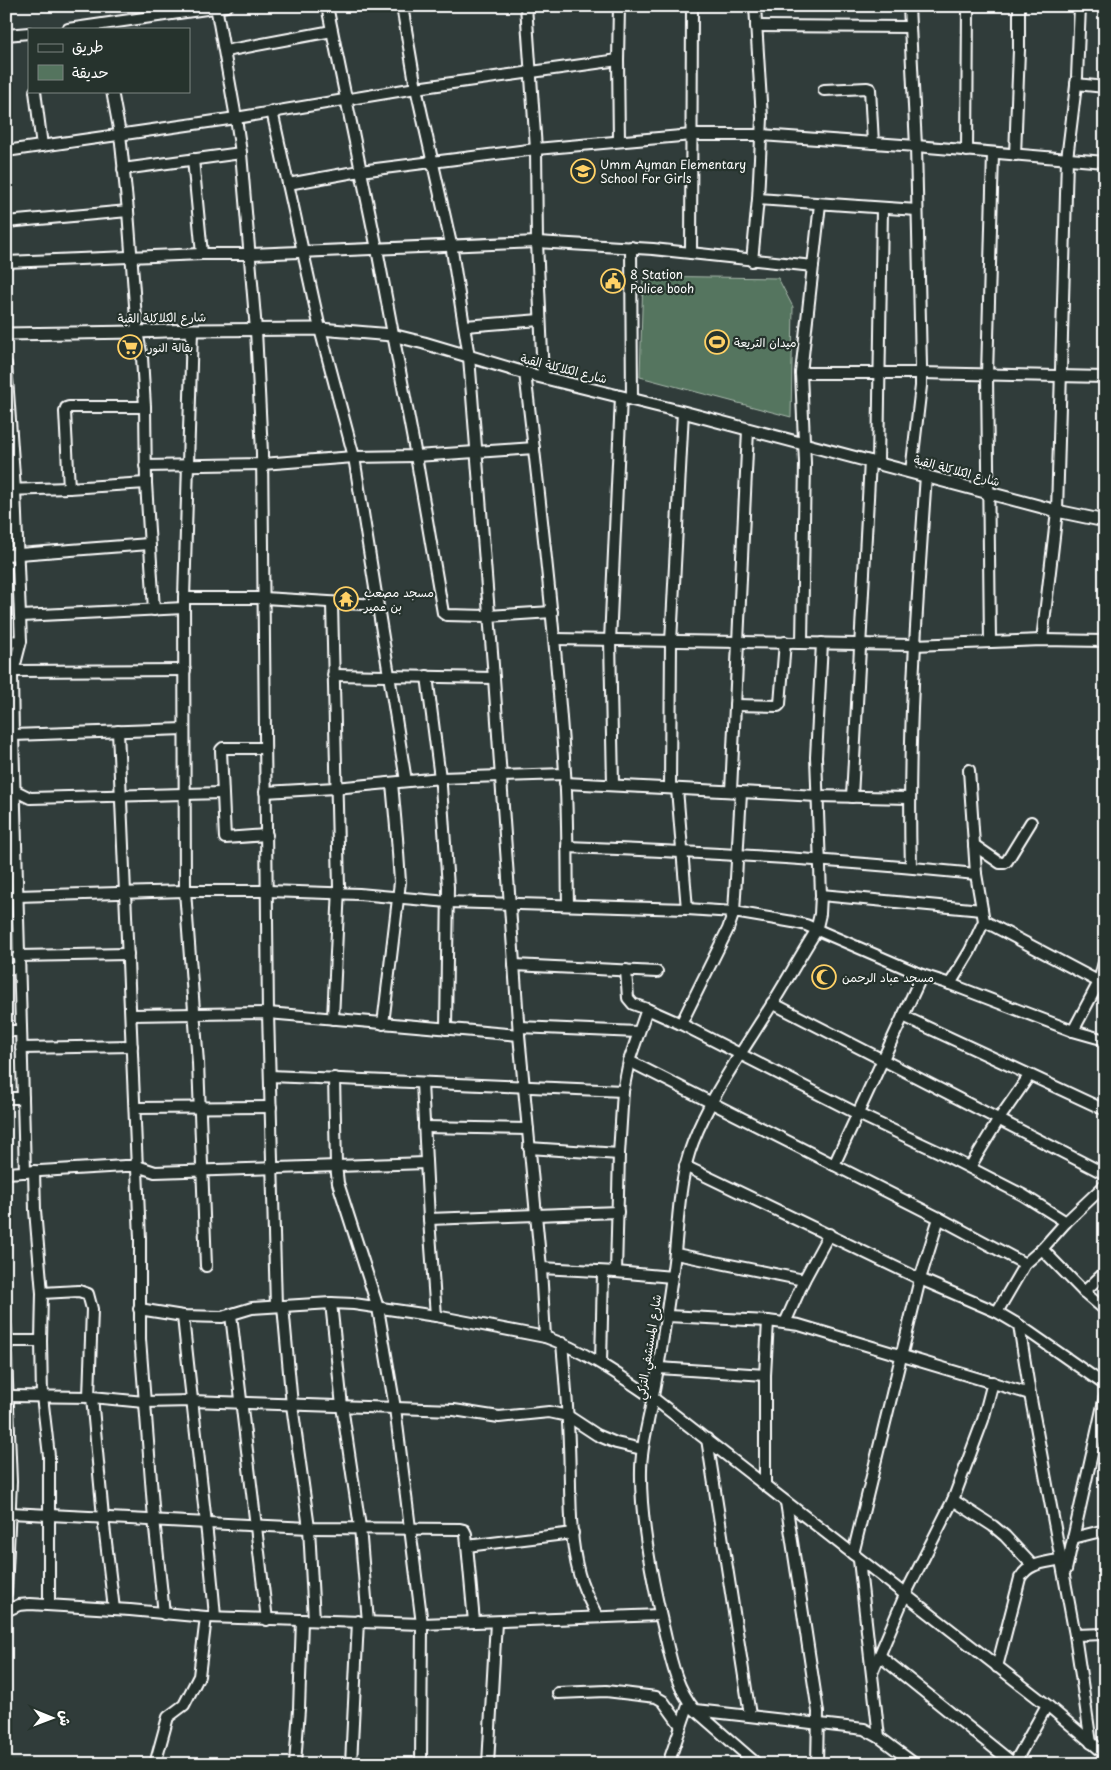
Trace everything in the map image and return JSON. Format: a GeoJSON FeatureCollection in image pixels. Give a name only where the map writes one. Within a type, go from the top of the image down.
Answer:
{"type":"FeatureCollection","features":[{"type":"Feature","properties":{"kind":"street"},"geometry":{"type":"LineString","coordinates":[[327,6],[416,456],[443,613],[446,615],[488,616],[552,612]]}},
{"type":"Feature","properties":{"kind":"street"},"geometry":{"type":"LineString","coordinates":[[402,6],[416,88],[451,244],[469,357],[494,678],[509,904],[541,1268],[545,1337]]}},
{"type":"Feature","properties":{"kind":"street"},"geometry":{"type":"LineString","coordinates":[[526,6],[536,149],[536,242],[543,377]]}},
{"type":"Feature","properties":{"kind":"street"},"geometry":{"type":"LineString","coordinates":[[619,6],[619,141]]}},
{"type":"Feature","properties":{"kind":"street"},"geometry":{"type":"LineString","coordinates":[[691,253],[692,6]]}},
{"type":"Feature","properties":{"kind":"street"},"geometry":{"type":"LineString","coordinates":[[752,261],[758,199],[761,135],[761,92],[755,6]]}},
{"type":"Feature","properties":{"kind":"street"},"geometry":{"type":"LineString","coordinates":[[909,6],[916,146],[921,373],[911,472]]}},
{"type":"Feature","properties":{"kind":"street"},"geometry":{"type":"LineString","coordinates":[[967,151],[968,6]]}},
{"type":"Feature","properties":{"kind":"street"},"geometry":{"type":"LineString","coordinates":[[1015,155],[1019,6]]}},
{"type":"Feature","properties":{"kind":"street"},"geometry":{"type":"LineString","coordinates":[[1042,640],[1057,511],[1067,159],[1076,84],[1080,6]]}},
{"type":"Feature","properties":{"kind":"street"},"geometry":{"type":"LineString","coordinates":[[82,28],[220,7],[224,51],[241,153],[256,330],[262,464],[268,1013],[272,1168],[280,1306],[310,1528],[314,1620]]}},
{"type":"Feature","properties":{"kind":"street"},"geometry":{"type":"LineString","coordinates":[[756,26],[909,27]]}},
{"type":"Feature","properties":{"kind":"street"},"geometry":{"type":"LineString","coordinates":[[224,51],[332,31]]}},
{"type":"Feature","properties":{"kind":"street"},"geometry":{"type":"LineString","coordinates":[[6,35],[28,33]]}},
{"type":"Feature","properties":{"kind":"street"},"geometry":{"type":"LineString","coordinates":[[6,152],[236,118],[416,88],[618,60]]}},
{"type":"Feature","properties":{"kind":"street"},"geometry":{"type":"LineString","coordinates":[[1076,84],[1105,87]]}},
{"type":"Feature","properties":{"kind":"street"},"geometry":{"type":"LineString","coordinates":[[824,90],[870,89],[873,143]]}},
{"type":"Feature","properties":{"kind":"street"},"geometry":{"type":"LineString","coordinates":[[35,92],[42,146]]}},
{"type":"Feature","properties":{"kind":"street"},"geometry":{"type":"LineString","coordinates":[[112,92],[120,134],[137,332],[142,357],[145,406],[145,466],[154,610]]}},
{"type":"Feature","properties":{"kind":"street"},"geometry":{"type":"LineString","coordinates":[[272,111],[320,329],[354,457],[406,781]]}},
{"type":"Feature","properties":{"kind":"street"},"geometry":{"type":"LineString","coordinates":[[288,184],[360,171],[536,149],[692,135],[761,135],[1105,162]]}},
{"type":"Feature","properties":{"kind":"street"},"geometry":{"type":"LineString","coordinates":[[123,169],[241,153]]}},
{"type":"Feature","properties":{"kind":"street"},"geometry":{"type":"LineString","coordinates":[[990,641],[987,375],[993,154]]}},
{"type":"Feature","properties":{"kind":"street"},"geometry":{"type":"LineString","coordinates":[[194,159],[202,254]]}},
{"type":"Feature","properties":{"kind":"street"},"geometry":{"type":"LineString","coordinates":[[758,199],[917,210]]}},
{"type":"Feature","properties":{"kind":"street"},"geometry":{"type":"LineString","coordinates":[[802,642],[804,445],[801,374],[820,204]]}},
{"type":"Feature","properties":{"kind":"street"},"geometry":{"type":"LineString","coordinates":[[852,797],[860,644],[880,374],[882,208]]}},
{"type":"Feature","properties":{"kind":"street"},"geometry":{"type":"LineString","coordinates":[[6,222],[128,211]]}},
{"type":"Feature","properties":{"kind":"street"},"geometry":{"type":"LineString","coordinates":[[6,262],[536,242],[631,247],[814,266]]}},
{"type":"Feature","properties":{"kind":"street"},"geometry":{"type":"LineString","coordinates":[[613,784],[610,641],[626,398],[631,247]]}},
{"type":"Feature","properties":{"kind":"street"},"geometry":{"type":"LineString","coordinates":[[465,326],[540,320]]}},
{"type":"Feature","properties":{"kind":"street","name":"شارع الكلاكلة القبة"},"geometry":{"type":"LineString","coordinates":[[6,334],[320,329],[392,335],[424,342],[524,373],[683,412],[1057,511],[1105,521]]}},
{"type":"Feature","properties":{"kind":"street"},"geometry":{"type":"LineString","coordinates":[[192,330],[184,603],[185,891],[195,1015],[206,1266]]}},
{"type":"Feature","properties":{"kind":"street"},"geometry":{"type":"LineString","coordinates":[[6,364],[10,490],[21,616],[21,642],[13,672],[13,735],[10,789],[11,872],[17,896],[23,1098],[42,1293],[40,1341],[42,1396],[49,1456],[49,1605]]}},
{"type":"Feature","properties":{"kind":"street"},"geometry":{"type":"LineString","coordinates":[[524,373],[555,639],[565,778],[568,904]]}},
{"type":"Feature","properties":{"kind":"street"},"geometry":{"type":"LineString","coordinates":[[801,374],[921,373],[1105,377]]}},
{"type":"Feature","properties":{"kind":"street"},"geometry":{"type":"LineString","coordinates":[[69,488],[66,408],[145,406]]}},
{"type":"Feature","properties":{"kind":"street"},"geometry":{"type":"LineString","coordinates":[[683,412],[671,642],[674,789],[687,909]]}},
{"type":"Feature","properties":{"kind":"street"},"geometry":{"type":"LineString","coordinates":[[680,1024],[728,930],[734,912],[737,854],[734,705],[748,430]]}},
{"type":"Feature","properties":{"kind":"street"},"geometry":{"type":"LineString","coordinates":[[145,466],[262,464],[354,457],[416,456],[534,448]]}},
{"type":"Feature","properties":{"kind":"street"},"geometry":{"type":"LineString","coordinates":[[911,867],[909,798],[914,645],[926,475]]}},
{"type":"Feature","properties":{"kind":"street"},"geometry":{"type":"LineString","coordinates":[[10,490],[146,483]]}},
{"type":"Feature","properties":{"kind":"street"},"geometry":{"type":"LineString","coordinates":[[6,555],[150,544]]}},
{"type":"Feature","properties":{"kind":"street"},"geometry":{"type":"LineString","coordinates":[[21,616],[154,610],[184,603],[264,598],[332,604],[377,605]]}},
{"type":"Feature","properties":{"kind":"street"},"geometry":{"type":"LineString","coordinates":[[332,604],[338,894],[333,1019]]}},
{"type":"Feature","properties":{"kind":"street"},"geometry":{"type":"LineString","coordinates":[[555,639],[914,645],[990,641],[1105,641]]}},
{"type":"Feature","properties":{"kind":"street"},"geometry":{"type":"LineString","coordinates":[[6,642],[21,642]]}},
{"type":"Feature","properties":{"kind":"street"},"geometry":{"type":"LineString","coordinates":[[734,705],[778,706],[780,704],[785,642]]}},
{"type":"Feature","properties":{"kind":"street"},"geometry":{"type":"LineString","coordinates":[[816,931],[820,914],[821,895],[816,757],[822,643]]}},
{"type":"Feature","properties":{"kind":"street"},"geometry":{"type":"LineString","coordinates":[[13,672],[184,670]]}},
{"type":"Feature","properties":{"kind":"street"},"geometry":{"type":"LineString","coordinates":[[333,674],[494,678]]}},
{"type":"Feature","properties":{"kind":"street"},"geometry":{"type":"LineString","coordinates":[[427,676],[441,778],[448,902],[446,1028]]}},
{"type":"Feature","properties":{"kind":"street"},"geometry":{"type":"LineString","coordinates":[[13,735],[184,729]]}},
{"type":"Feature","properties":{"kind":"street"},"geometry":{"type":"LineString","coordinates":[[118,731],[140,1238],[140,1339],[154,1520],[164,1614]]}},
{"type":"Feature","properties":{"kind":"street"},"geometry":{"type":"LineString","coordinates":[[265,748],[221,748],[222,793],[226,838],[267,835]]}},
{"type":"Feature","properties":{"kind":"street"},"geometry":{"type":"LineString","coordinates":[[950,984],[970,951],[984,922],[976,874],[969,770]]}},
{"type":"Feature","properties":{"kind":"street"},"geometry":{"type":"LineString","coordinates":[[265,792],[335,788],[441,778],[501,776],[565,778],[674,789],[817,796],[909,798]]}},
{"type":"Feature","properties":{"kind":"street"},"geometry":{"type":"LineString","coordinates":[[383,1024],[400,873],[392,782]]}},
{"type":"Feature","properties":{"kind":"street"},"geometry":{"type":"LineString","coordinates":[[10,789],[30,798],[121,794],[222,793]]}},
{"type":"Feature","properties":{"kind":"street"},"geometry":{"type":"LineString","coordinates":[[974,845],[1004,864],[1031,822]]}},
{"type":"Feature","properties":{"kind":"street"},"geometry":{"type":"LineString","coordinates":[[567,847],[737,854],[911,867],[976,874]]}},
{"type":"Feature","properties":{"kind":"street"},"geometry":{"type":"LineString","coordinates":[[17,896],[185,891],[268,891],[359,894],[448,902],[568,904],[734,912],[806,926],[922,975],[1073,1031],[1105,1040]]}},
{"type":"Feature","properties":{"kind":"street"},"geometry":{"type":"LineString","coordinates":[[821,895],[982,910]]}},
{"type":"Feature","properties":{"kind":"street"},"geometry":{"type":"LineString","coordinates":[[984,922],[1102,984]]}},
{"type":"Feature","properties":{"kind":"street","name":"شارع المستشفي التركي"},"geometry":{"type":"LineString","coordinates":[[757,1764],[692,1706],[675,1672],[660,1614],[642,1501],[642,1449],[667,1316],[676,1254],[685,1166],[694,1140],[712,1102],[816,931]]}},
{"type":"Feature","properties":{"kind":"street"},"geometry":{"type":"LineString","coordinates":[[18,956],[128,954]]}},
{"type":"Feature","properties":{"kind":"street"},"geometry":{"type":"LineString","coordinates":[[1073,1031],[1102,984],[1105,958]]}},
{"type":"Feature","properties":{"kind":"street"},"geometry":{"type":"LineString","coordinates":[[514,965],[657,972]]}},
{"type":"Feature","properties":{"kind":"street"},"geometry":{"type":"LineString","coordinates":[[6,969],[18,968]]}},
{"type":"Feature","properties":{"kind":"street"},"geometry":{"type":"LineString","coordinates":[[626,970],[628,998],[635,1006],[647,1009],[680,1024],[858,1114],[970,1167],[1023,1195],[1066,1222]]}},
{"type":"Feature","properties":{"kind":"street"},"geometry":{"type":"LineString","coordinates":[[834,1165],[922,975]]}},
{"type":"Feature","properties":{"kind":"street"},"geometry":{"type":"LineString","coordinates":[[772,1003],[1105,1174]]}},
{"type":"Feature","properties":{"kind":"street"},"geometry":{"type":"LineString","coordinates":[[616,1272],[624,1091],[629,1061],[647,1009]]}},
{"type":"Feature","properties":{"kind":"street"},"geometry":{"type":"LineString","coordinates":[[131,1015],[268,1013],[446,1028],[638,1032]]}},
{"type":"Feature","properties":{"kind":"street"},"geometry":{"type":"LineString","coordinates":[[903,1016],[1105,1110]]}},
{"type":"Feature","properties":{"kind":"street"},"geometry":{"type":"LineString","coordinates":[[6,1031],[21,1031]]}},
{"type":"Feature","properties":{"kind":"street"},"geometry":{"type":"LineString","coordinates":[[21,1048],[132,1046]]}},
{"type":"Feature","properties":{"kind":"street"},"geometry":{"type":"LineString","coordinates":[[629,1061],[939,1218],[1025,1264]]}},
{"type":"Feature","properties":{"kind":"street"},"geometry":{"type":"LineString","coordinates":[[270,1076],[624,1091]]}},
{"type":"Feature","properties":{"kind":"street"},"geometry":{"type":"LineString","coordinates":[[970,1167],[999,1119],[1029,1076]]}},
{"type":"Feature","properties":{"kind":"street"},"geometry":{"type":"LineString","coordinates":[[334,1078],[336,1165],[340,1189],[378,1308],[395,1408],[422,1624],[421,1764]]}},
{"type":"Feature","properties":{"kind":"street"},"geometry":{"type":"LineString","coordinates":[[422,1083],[436,1316]]}},
{"type":"Feature","properties":{"kind":"street"},"geometry":{"type":"LineString","coordinates":[[6,1098],[23,1098]]}},
{"type":"Feature","properties":{"kind":"street"},"geometry":{"type":"LineString","coordinates":[[135,1108],[271,1107]]}},
{"type":"Feature","properties":{"kind":"street"},"geometry":{"type":"LineString","coordinates":[[424,1127],[528,1129]]}},
{"type":"Feature","properties":{"kind":"street"},"geometry":{"type":"LineString","coordinates":[[529,1148],[620,1154]]}},
{"type":"Feature","properties":{"kind":"street"},"geometry":{"type":"LineString","coordinates":[[6,1173],[137,1166],[155,1172],[426,1163]]}},
{"type":"Feature","properties":{"kind":"street"},"geometry":{"type":"LineString","coordinates":[[685,1166],[920,1278],[997,1312],[1019,1325],[1105,1385]]}},
{"type":"Feature","properties":{"kind":"street"},"geometry":{"type":"LineString","coordinates":[[997,1312],[1025,1264],[1105,1185]]}},
{"type":"Feature","properties":{"kind":"street"},"geometry":{"type":"LineString","coordinates":[[429,1219],[618,1212]]}},
{"type":"Feature","properties":{"kind":"street"},"geometry":{"type":"LineString","coordinates":[[879,1737],[856,1557],[920,1278],[939,1218]]}},
{"type":"Feature","properties":{"kind":"street"},"geometry":{"type":"LineString","coordinates":[[785,1322],[804,1280],[829,1234]]}},
{"type":"Feature","properties":{"kind":"street"},"geometry":{"type":"LineString","coordinates":[[1042,1249],[1084,1292],[1105,1310]]}},
{"type":"Feature","properties":{"kind":"street"},"geometry":{"type":"LineString","coordinates":[[676,1254],[804,1280]]}},
{"type":"Feature","properties":{"kind":"street"},"geometry":{"type":"LineString","coordinates":[[541,1268],[672,1277]]}},
{"type":"Feature","properties":{"kind":"street"},"geometry":{"type":"LineString","coordinates":[[601,1363],[604,1272]]}},
{"type":"Feature","properties":{"kind":"street"},"geometry":{"type":"LineString","coordinates":[[1084,1292],[1105,1272]]}},
{"type":"Feature","properties":{"kind":"street"},"geometry":{"type":"LineString","coordinates":[[42,1293],[79,1291],[88,1294],[90,1300],[92,1309],[90,1397],[114,1609]]}},
{"type":"Feature","properties":{"kind":"street"},"geometry":{"type":"LineString","coordinates":[[140,1309],[183,1316],[222,1317],[252,1308],[331,1303],[436,1316],[545,1337],[562,1343],[601,1363],[653,1398],[1047,1705],[1105,1754]]}},
{"type":"Feature","properties":{"kind":"street"},"geometry":{"type":"LineString","coordinates":[[331,1303],[342,1406],[360,1527],[363,1622],[352,1764]]}},
{"type":"Feature","properties":{"kind":"street"},"geometry":{"type":"LineString","coordinates":[[231,1315],[267,1620]]}},
{"type":"Feature","properties":{"kind":"street"},"geometry":{"type":"LineString","coordinates":[[155,1764],[168,1717],[184,1706],[199,1676],[211,1617],[207,1522],[183,1316]]}},
{"type":"Feature","properties":{"kind":"street"},"geometry":{"type":"LineString","coordinates":[[667,1316],[785,1322],[1030,1394]]}},
{"type":"Feature","properties":{"kind":"street"},"geometry":{"type":"LineString","coordinates":[[765,1485],[765,1375],[768,1321]]}},
{"type":"Feature","properties":{"kind":"street"},"geometry":{"type":"LineString","coordinates":[[1019,1325],[1030,1394],[1065,1576],[1091,1743]]}},
{"type":"Feature","properties":{"kind":"street"},"geometry":{"type":"LineString","coordinates":[[6,1327],[6,1351]]}},
{"type":"Feature","properties":{"kind":"street"},"geometry":{"type":"LineString","coordinates":[[7,1341],[40,1341]]}},
{"type":"Feature","properties":{"kind":"street"},"geometry":{"type":"LineString","coordinates":[[562,1343],[568,1416],[572,1533],[579,1574],[585,1592],[597,1616]]}},
{"type":"Feature","properties":{"kind":"street"},"geometry":{"type":"LineString","coordinates":[[6,1356],[9,1520],[6,1593]]}},
{"type":"Feature","properties":{"kind":"street"},"geometry":{"type":"LineString","coordinates":[[658,1368],[765,1375]]}},
{"type":"Feature","properties":{"kind":"street"},"geometry":{"type":"LineString","coordinates":[[872,1673],[905,1595],[952,1500],[983,1420],[993,1382]]}},
{"type":"Feature","properties":{"kind":"street"},"geometry":{"type":"LineString","coordinates":[[8,1396],[90,1397],[144,1402],[242,1402],[395,1408],[470,1412],[499,1416],[549,1412],[568,1416],[597,1435],[616,1443],[642,1449]]}},
{"type":"Feature","properties":{"kind":"street"},"geometry":{"type":"LineString","coordinates":[[1065,1576],[1105,1396]]}},
{"type":"Feature","properties":{"kind":"street"},"geometry":{"type":"LineString","coordinates":[[707,1439],[750,1715]]}},
{"type":"Feature","properties":{"kind":"street"},"geometry":{"type":"LineString","coordinates":[[952,1500],[993,1526],[1032,1565]]}},
{"type":"Feature","properties":{"kind":"street"},"geometry":{"type":"LineString","coordinates":[[786,1502],[818,1712],[817,1764]]}},
{"type":"Feature","properties":{"kind":"street"},"geometry":{"type":"LineString","coordinates":[[9,1520],[48,1516],[310,1528],[460,1528],[464,1530],[467,1546],[474,1622]]}},
{"type":"Feature","properties":{"kind":"street"},"geometry":{"type":"LineString","coordinates":[[1073,1538],[1105,1530]]}},
{"type":"Feature","properties":{"kind":"street"},"geometry":{"type":"LineString","coordinates":[[467,1546],[572,1533]]}},
{"type":"Feature","properties":{"kind":"street"},"geometry":{"type":"LineString","coordinates":[[997,1667],[1023,1572],[1032,1565],[1062,1560]]}},
{"type":"Feature","properties":{"kind":"street"},"geometry":{"type":"LineString","coordinates":[[6,1611],[24,1604],[267,1620],[422,1624],[660,1614]]}},
{"type":"Feature","properties":{"kind":"street"},"geometry":{"type":"LineString","coordinates":[[295,1764],[302,1620]]}},
{"type":"Feature","properties":{"kind":"street"},"geometry":{"type":"LineString","coordinates":[[488,1764],[496,1622]]}},
{"type":"Feature","properties":{"kind":"street"},"geometry":{"type":"LineString","coordinates":[[1075,1635],[1105,1634]]}},
{"type":"Feature","properties":{"kind":"street"},"geometry":{"type":"LineString","coordinates":[[880,1656],[1014,1764],[1047,1705]]}},
{"type":"Feature","properties":{"kind":"street"},"geometry":{"type":"LineString","coordinates":[[558,1693],[606,1691],[656,1697],[663,1701],[681,1726]]}},
{"type":"Feature","properties":{"kind":"street"},"geometry":{"type":"LineString","coordinates":[[668,1764],[681,1726],[692,1706],[864,1729],[879,1737],[915,1764]]}},
{"type":"Feature","properties":{"kind":"green space","name":"ميدان التريعة"},"geometry":{"type":"Polygon","coordinates":[[[643,276],[778,278],[793,307],[791,417],[640,377],[643,276]]]}},
{"type":"Feature","properties":{"kind":"place","name":"Umm Ayman Elementary School For Girls"},"geometry":{"type":"Point","coordinates":[583,171]}},
{"type":"Feature","properties":{"kind":"place","name":"8 Station Police booh"},"geometry":{"type":"Point","coordinates":[613,281]}},
{"type":"Feature","properties":{"kind":"place","name":"ميدان التريعة"},"geometry":{"type":"Point","coordinates":[717,342]}},
{"type":"Feature","properties":{"kind":"place","name":"بقالة النور"},"geometry":{"type":"Point","coordinates":[130,347]}},
{"type":"Feature","properties":{"kind":"place","name":"مسجد مصعب بن عمير"},"geometry":{"type":"Point","coordinates":[346,599]}},
{"type":"Feature","properties":{"kind":"place","name":"مسجد عباد الرحمن"},"geometry":{"type":"Point","coordinates":[824,977]}}]}
